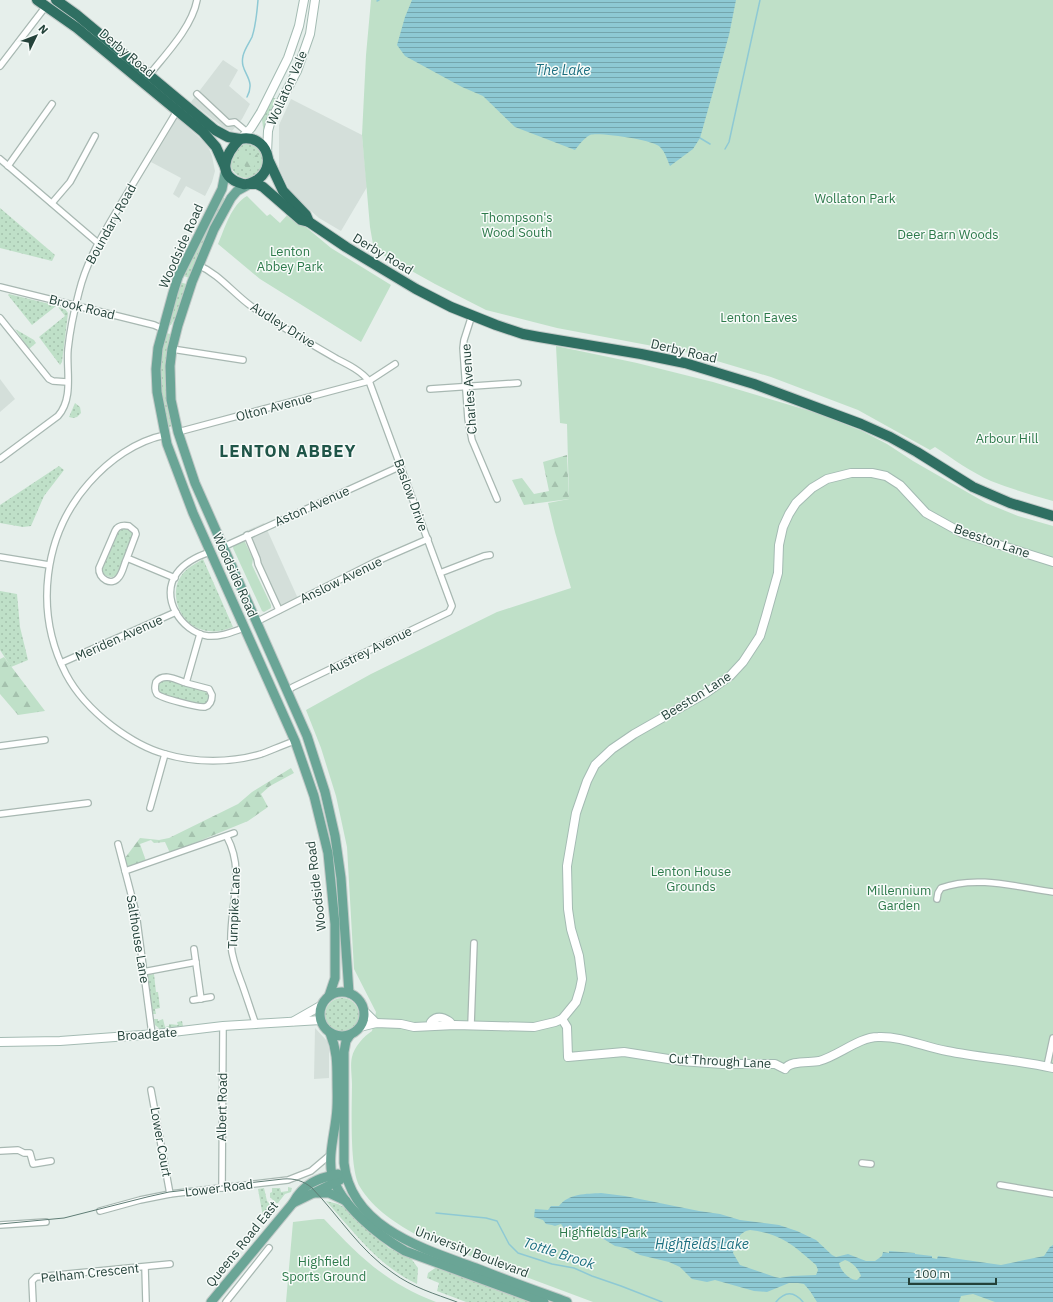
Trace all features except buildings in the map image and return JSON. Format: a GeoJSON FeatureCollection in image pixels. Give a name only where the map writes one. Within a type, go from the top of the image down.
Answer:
{"type":"FeatureCollection","features":[{"type":"Feature","properties":{"kind":"highway","name":"Derby Road"},"geometry":{"type":"LineString","coordinates":[[56,0],[218,132],[228,137],[242,137]]}},
{"type":"Feature","properties":{"kind":"highway","name":"Derby Road"},"geometry":{"type":"LineString","coordinates":[[41,3],[77,28],[213,143],[226,168]]}},
{"type":"Feature","properties":{"kind":"highway"},"geometry":{"type":"LineString","coordinates":[[242,137],[255,140],[264,147],[268,156],[268,166],[265,173],[249,184],[234,180],[229,175],[226,168],[226,159],[229,152],[242,137]]}},
{"type":"Feature","properties":{"kind":"highway","name":"Derby Road"},"geometry":{"type":"LineString","coordinates":[[268,156],[283,192],[306,215],[310,222]]}},
{"type":"Feature","properties":{"kind":"highway","name":"Derby Road"},"geometry":{"type":"LineString","coordinates":[[249,184],[257,184],[263,187],[301,220],[310,222],[346,247],[410,286],[434,299],[472,315],[523,334],[685,363],[754,384],[861,424],[899,442],[973,487],[1010,503],[1053,516]]}},
{"type":"Feature","properties":{"kind":"main road","name":"Woodside Road"},"geometry":{"type":"LineString","coordinates":[[226,168],[222,189],[178,277],[158,348],[156,369],[157,392],[165,435],[193,513],[295,741],[314,796],[328,853],[335,924],[335,978],[329,996]]}},
{"type":"Feature","properties":{"kind":"main road","name":"Woodside Road"},"geometry":{"type":"LineString","coordinates":[[249,184],[237,191],[231,198],[214,229],[192,282],[172,349],[170,387],[173,412],[195,484],[306,736],[325,792],[335,836],[341,878],[349,993]]}},
{"type":"Feature","properties":{"kind":"main road"},"geometry":{"type":"LineString","coordinates":[[163,329],[178,326]]}},
{"type":"Feature","properties":{"kind":"main road"},"geometry":{"type":"LineString","coordinates":[[244,628],[256,622]]}},
{"type":"Feature","properties":{"kind":"main road"},"geometry":{"type":"LineString","coordinates":[[295,741],[306,736]]}},
{"type":"Feature","properties":{"kind":"main road"},"geometry":{"type":"LineString","coordinates":[[339,992],[349,993],[358,998],[362,1004],[364,1011],[363,1020],[360,1027],[350,1035],[342,1036],[330,1033],[320,1020],[322,1004],[329,996],[339,992]]}},
{"type":"Feature","properties":{"kind":"main road","name":"University Boulevard"},"geometry":{"type":"LineString","coordinates":[[330,1033],[336,1049],[337,1104],[331,1154],[334,1179],[346,1201],[368,1225],[386,1240],[405,1251],[544,1302]]}},
{"type":"Feature","properties":{"kind":"main road","name":"University Boulevard"},"geometry":{"type":"LineString","coordinates":[[350,1035],[346,1041],[344,1052],[345,1176],[350,1188],[359,1202],[372,1217],[397,1236],[418,1247],[567,1302]]}},
{"type":"Feature","properties":{"kind":"main road","name":"Queens Road East"},"geometry":{"type":"LineString","coordinates":[[213,1302],[293,1203],[300,1191],[309,1184],[323,1177],[340,1180],[345,1176]]}},
{"type":"Feature","properties":{"kind":"main road","name":"Queens Road East"},"geometry":{"type":"LineString","coordinates":[[293,1203],[334,1179]]}},
{"type":"Feature","properties":{"kind":"main road"},"geometry":{"type":"LineString","coordinates":[[314,1192],[329,1193],[346,1201]]}},
{"type":"Feature","properties":{"kind":"street"},"geometry":{"type":"LineString","coordinates":[[149,75],[189,23],[197,0]]}},
{"type":"Feature","properties":{"kind":"street","name":"Wollaton Vale"},"geometry":{"type":"LineString","coordinates":[[242,137],[257,119],[288,58],[299,24],[304,0]]}},
{"type":"Feature","properties":{"kind":"street","name":"Wollaton Vale"},"geometry":{"type":"LineString","coordinates":[[268,156],[268,131],[271,120],[297,71],[310,34],[315,0]]}},
{"type":"Feature","properties":{"kind":"street"},"geometry":{"type":"LineString","coordinates":[[0,66],[41,3]]}},
{"type":"Feature","properties":{"kind":"street"},"geometry":{"type":"LineString","coordinates":[[299,24],[311,26]]}},
{"type":"Feature","properties":{"kind":"street"},"geometry":{"type":"LineString","coordinates":[[196,94],[228,122],[235,122],[242,137]]}},
{"type":"Feature","properties":{"kind":"street"},"geometry":{"type":"LineString","coordinates":[[270,95],[282,100]]}},
{"type":"Feature","properties":{"kind":"street"},"geometry":{"type":"LineString","coordinates":[[8,166],[52,104]]}},
{"type":"Feature","properties":{"kind":"street","name":"Boundary Road"},"geometry":{"type":"LineString","coordinates":[[0,459],[61,413],[66,400],[68,349],[75,305],[86,268],[98,243],[177,111]]}},
{"type":"Feature","properties":{"kind":"street"},"geometry":{"type":"LineString","coordinates":[[52,204],[70,182],[95,136]]}},
{"type":"Feature","properties":{"kind":"street"},"geometry":{"type":"LineString","coordinates":[[0,159],[98,243]]}},
{"type":"Feature","properties":{"kind":"street","name":"Audley Drive"},"geometry":{"type":"LineString","coordinates":[[198,265],[210,271],[241,298],[263,314],[300,338],[359,371],[369,381]]}},
{"type":"Feature","properties":{"kind":"street","name":"Brook Road"},"geometry":{"type":"LineString","coordinates":[[0,287],[154,325],[163,329]]}},
{"type":"Feature","properties":{"kind":"street","name":"Charles Avenue"},"geometry":{"type":"LineString","coordinates":[[472,315],[463,343],[468,419],[472,440],[497,499]]}},
{"type":"Feature","properties":{"kind":"street"},"geometry":{"type":"LineString","coordinates":[[0,318],[49,379],[53,382],[67,382]]}},
{"type":"Feature","properties":{"kind":"street"},"geometry":{"type":"LineString","coordinates":[[172,349],[243,360]]}},
{"type":"Feature","properties":{"kind":"street","name":"Olton Avenue"},"geometry":{"type":"LineString","coordinates":[[178,432],[369,381],[395,364]]}},
{"type":"Feature","properties":{"kind":"street","name":"Baslow Drive"},"geometry":{"type":"LineString","coordinates":[[369,381],[428,539],[451,604],[451,608]]}},
{"type":"Feature","properties":{"kind":"street"},"geometry":{"type":"LineString","coordinates":[[430,389],[518,383]]}},
{"type":"Feature","properties":{"kind":"street"},"geometry":{"type":"LineString","coordinates":[[165,435],[147,441],[114,459],[93,478],[68,512],[60,529],[49,565],[47,593],[48,617],[54,643],[66,675],[93,710],[104,720],[130,739],[165,754],[207,760],[232,759],[260,754],[295,741]]}},
{"type":"Feature","properties":{"kind":"street","name":"Aston Avenue"},"geometry":{"type":"LineString","coordinates":[[223,547],[401,466]]}},
{"type":"Feature","properties":{"kind":"street","name":"Beeston Lane"},"geometry":{"type":"LineString","coordinates":[[562,1019],[576,1002],[582,979],[579,956],[571,929],[568,909],[567,866],[576,813],[587,781],[595,765],[612,749],[634,734],[706,693],[730,676],[743,662],[760,636],[766,616],[778,573],[779,545],[783,526],[789,514],[805,494],[827,479],[846,474],[872,473],[886,476],[900,485],[926,513],[962,533],[1053,562]]}},
{"type":"Feature","properties":{"kind":"street"},"geometry":{"type":"LineString","coordinates":[[485,487],[490,484]]}},
{"type":"Feature","properties":{"kind":"street"},"geometry":{"type":"LineString","coordinates":[[121,525],[129,526],[135,531],[136,534],[127,558],[119,577],[108,581],[101,578],[99,568],[117,528],[121,525]]}},
{"type":"Feature","properties":{"kind":"street","name":"Woodside Road"},"geometry":{"type":"LineString","coordinates":[[247,535],[258,564],[279,610]]}},
{"type":"Feature","properties":{"kind":"street","name":"Anslow Avenue"},"geometry":{"type":"LineString","coordinates":[[256,622],[375,562],[428,539]]}},
{"type":"Feature","properties":{"kind":"street"},"geometry":{"type":"LineString","coordinates":[[210,552],[191,560],[182,568],[175,578],[170,593],[176,612],[187,626],[200,634],[213,636],[223,635],[244,628]]}},
{"type":"Feature","properties":{"kind":"street"},"geometry":{"type":"LineString","coordinates":[[440,573],[490,555]]}},
{"type":"Feature","properties":{"kind":"street"},"geometry":{"type":"LineString","coordinates":[[0,557],[49,565]]}},
{"type":"Feature","properties":{"kind":"street"},"geometry":{"type":"LineString","coordinates":[[127,558],[175,578]]}},
{"type":"Feature","properties":{"kind":"street","name":"Austrey Avenue"},"geometry":{"type":"LineString","coordinates":[[287,691],[300,683],[449,612],[451,608]]}},
{"type":"Feature","properties":{"kind":"street","name":"Meriden Avenue"},"geometry":{"type":"LineString","coordinates":[[61,663],[176,612]]}},
{"type":"Feature","properties":{"kind":"street"},"geometry":{"type":"LineString","coordinates":[[186,683],[200,634]]}},
{"type":"Feature","properties":{"kind":"street"},"geometry":{"type":"LineString","coordinates":[[168,677],[186,683],[209,689],[212,695],[210,703],[207,706],[200,707],[161,697],[155,690],[156,682],[161,678],[168,677]]}},
{"type":"Feature","properties":{"kind":"street"},"geometry":{"type":"LineString","coordinates":[[0,746],[45,740]]}},
{"type":"Feature","properties":{"kind":"street"},"geometry":{"type":"LineString","coordinates":[[150,808],[165,754]]}},
{"type":"Feature","properties":{"kind":"street"},"geometry":{"type":"LineString","coordinates":[[0,814],[88,803]]}},
{"type":"Feature","properties":{"kind":"street"},"geometry":{"type":"LineString","coordinates":[[125,871],[227,837],[234,833]]}},
{"type":"Feature","properties":{"kind":"street","name":"Turnpike Lane"},"geometry":{"type":"LineString","coordinates":[[227,837],[232,846],[237,883],[233,910],[231,947],[234,961],[256,1025]]}},
{"type":"Feature","properties":{"kind":"street","name":"Salthouse Lane"},"geometry":{"type":"LineString","coordinates":[[118,844],[136,913],[152,1034]]}},
{"type":"Feature","properties":{"kind":"street"},"geometry":{"type":"LineString","coordinates":[[937,899],[941,888],[962,883],[984,883],[1053,892]]}},
{"type":"Feature","properties":{"kind":"street"},"geometry":{"type":"LineString","coordinates":[[471,1025],[474,943]]}},
{"type":"Feature","properties":{"kind":"street"},"geometry":{"type":"LineString","coordinates":[[194,949],[201,999]]}},
{"type":"Feature","properties":{"kind":"street"},"geometry":{"type":"LineString","coordinates":[[143,972],[196,962]]}},
{"type":"Feature","properties":{"kind":"street"},"geometry":{"type":"LineString","coordinates":[[193,1000],[211,998]]}},
{"type":"Feature","properties":{"kind":"street"},"geometry":{"type":"LineString","coordinates":[[294,1021],[322,1004]]}},
{"type":"Feature","properties":{"kind":"street"},"geometry":{"type":"LineString","coordinates":[[364,1011],[376,1023]]}},
{"type":"Feature","properties":{"kind":"street"},"geometry":{"type":"LineString","coordinates":[[360,1027],[376,1023],[401,1024],[431,1022],[436,1020],[471,1025],[534,1027],[562,1019]]}},
{"type":"Feature","properties":{"kind":"street","name":"Cut Through Lane"},"geometry":{"type":"LineString","coordinates":[[562,1019],[567,1026],[568,1057],[624,1052],[681,1061],[722,1064],[775,1064],[785,1069],[790,1064],[828,1058],[855,1044],[877,1036],[906,1040],[953,1053],[1050,1067]]}},
{"type":"Feature","properties":{"kind":"street","name":"Broadgate"},"geometry":{"type":"LineString","coordinates":[[0,1042],[60,1041],[190,1031],[223,1026],[320,1020]]}},
{"type":"Feature","properties":{"kind":"street"},"geometry":{"type":"LineString","coordinates":[[401,1024],[414,1027],[445,1026],[452,1023]]}},
{"type":"Feature","properties":{"kind":"street","name":"Albert Road"},"geometry":{"type":"LineString","coordinates":[[222,1188],[223,1026]]}},
{"type":"Feature","properties":{"kind":"street"},"geometry":{"type":"LineString","coordinates":[[1050,1067],[1053,1038]]}},
{"type":"Feature","properties":{"kind":"street","name":"Lower Court"},"geometry":{"type":"LineString","coordinates":[[151,1090],[170,1194]]}},
{"type":"Feature","properties":{"kind":"street"},"geometry":{"type":"LineString","coordinates":[[0,1151],[18,1150],[24,1153],[30,1153],[33,1164],[51,1161]]}},
{"type":"Feature","properties":{"kind":"street","name":"Lower Road"},"geometry":{"type":"LineString","coordinates":[[100,1211],[140,1200],[170,1194],[288,1180],[311,1171],[331,1154]]}},
{"type":"Feature","properties":{"kind":"street"},"geometry":{"type":"LineString","coordinates":[[862,1163],[871,1164]]}},
{"type":"Feature","properties":{"kind":"street"},"geometry":{"type":"LineString","coordinates":[[1000,1185],[1053,1194]]}},
{"type":"Feature","properties":{"kind":"street"},"geometry":{"type":"LineString","coordinates":[[0,1225],[46,1222]]}},
{"type":"Feature","properties":{"kind":"street","name":"Queens Road East"},"geometry":{"type":"LineString","coordinates":[[226,1302],[269,1248]]}},
{"type":"Feature","properties":{"kind":"street","name":"Pelham Crescent"},"geometry":{"type":"LineString","coordinates":[[33,1302],[32,1281],[36,1277],[170,1264]]}},
{"type":"Feature","properties":{"kind":"street","name":"Pelham Crescent"},"geometry":{"type":"LineString","coordinates":[[145,1267],[146,1302]]}},
{"type":"Feature","properties":{"kind":"shaded area"},"geometry":{"type":"Polygon","coordinates":[[[223,60],[238,70],[229,86],[250,104],[242,119],[232,131],[224,128],[191,102],[223,60]]]}},
{"type":"Feature","properties":{"kind":"shaded area"},"geometry":{"type":"Polygon","coordinates":[[[291,99],[362,135],[367,187],[341,231],[319,218],[295,197],[290,191],[279,168],[279,125],[291,99]]]}},
{"type":"Feature","properties":{"kind":"shaded area"},"geometry":{"type":"Polygon","coordinates":[[[177,118],[204,142],[212,156],[215,171],[212,182],[205,196],[186,186],[179,198],[173,194],[181,178],[151,162],[177,118]]]}},
{"type":"Feature","properties":{"kind":"shaded area"},"geometry":{"type":"Polygon","coordinates":[[[0,379],[15,399],[0,412],[0,379]]]}},
{"type":"Feature","properties":{"kind":"shaded area"},"geometry":{"type":"Polygon","coordinates":[[[264,523],[300,603],[283,611],[246,531],[264,523]]]}},
{"type":"Feature","properties":{"kind":"shaded area"},"geometry":{"type":"Polygon","coordinates":[[[315,1028],[328,1042],[329,1078],[314,1079],[315,1028]]]}},
{"type":"Feature","properties":{"kind":"green space","name":"Wollaton Park"},"geometry":{"type":"Polygon","coordinates":[[[371,0],[1053,0],[1053,501],[991,481],[935,447],[930,450],[858,410],[771,377],[690,353],[557,328],[486,310],[374,250],[370,227],[362,135],[366,55],[371,0]]]}},
{"type":"Feature","properties":{"kind":"green space"},"geometry":{"type":"Polygon","coordinates":[[[271,97],[277,99],[277,102],[271,109],[268,116],[264,133],[262,120],[260,119],[271,97]]]}},
{"type":"Feature","properties":{"kind":"green space"},"geometry":{"type":"Polygon","coordinates":[[[247,144],[259,149],[264,161],[259,173],[247,178],[235,173],[230,161],[235,149],[247,144]]]}},
{"type":"Feature","properties":{"kind":"green space"},"geometry":{"type":"Polygon","coordinates":[[[243,149],[245,154],[249,155],[252,159],[256,154],[258,156],[254,167],[251,166],[250,171],[243,164],[240,167],[237,163],[239,161],[239,154],[243,149]]]}},
{"type":"Feature","properties":{"kind":"green space","name":"Lenton Abbey Park"},"geometry":{"type":"Polygon","coordinates":[[[247,196],[267,216],[270,214],[280,223],[289,213],[331,248],[391,285],[361,342],[260,279],[218,244],[233,211],[241,200],[247,196]]]}},
{"type":"Feature","properties":{"kind":"green space"},"geometry":{"type":"Polygon","coordinates":[[[223,197],[225,199],[189,278],[184,276],[196,249],[223,197]]]}},
{"type":"Feature","properties":{"kind":"green space"},"geometry":{"type":"Polygon","coordinates":[[[0,208],[55,255],[52,261],[0,248],[0,208]]]}},
{"type":"Feature","properties":{"kind":"green space"},"geometry":{"type":"Polygon","coordinates":[[[180,282],[186,284],[175,318],[171,325],[166,326],[180,282]]]}},
{"type":"Feature","properties":{"kind":"green space"},"geometry":{"type":"Polygon","coordinates":[[[8,295],[56,306],[32,325],[8,295]]]}},
{"type":"Feature","properties":{"kind":"green space"},"geometry":{"type":"Polygon","coordinates":[[[58,307],[65,309],[68,313],[62,362],[60,365],[39,337],[65,316],[58,307]]]}},
{"type":"Feature","properties":{"kind":"green space"},"geometry":{"type":"Polygon","coordinates":[[[15,329],[34,340],[36,343],[29,349],[15,329]]]}},
{"type":"Feature","properties":{"kind":"green space"},"geometry":{"type":"Polygon","coordinates":[[[165,333],[171,334],[165,377],[172,426],[166,428],[158,365],[165,333]]]}},
{"type":"Feature","properties":{"kind":"green space"},"geometry":{"type":"Polygon","coordinates":[[[556,346],[637,363],[713,382],[820,414],[862,431],[887,444],[913,461],[986,503],[1018,516],[1053,526],[1053,1302],[593,1302],[446,1247],[438,1238],[428,1235],[420,1237],[395,1222],[379,1210],[360,1187],[356,1179],[353,1153],[351,1060],[357,1046],[372,1031],[376,1012],[354,969],[347,847],[336,796],[321,748],[306,710],[371,674],[497,612],[571,588],[548,503],[569,499],[567,424],[560,423],[556,346]]]}},
{"type":"Feature","properties":{"kind":"green space"},"geometry":{"type":"Polygon","coordinates":[[[75,403],[80,407],[81,413],[77,417],[69,417],[75,403]]]}},
{"type":"Feature","properties":{"kind":"green space"},"geometry":{"type":"Polygon","coordinates":[[[567,455],[569,499],[524,505],[512,480],[522,478],[534,494],[549,491],[543,462],[567,455]]]}},
{"type":"Feature","properties":{"kind":"green space"},"geometry":{"type":"Polygon","coordinates":[[[59,466],[64,470],[44,496],[31,526],[23,527],[0,523],[0,505],[59,466]]]}},
{"type":"Feature","properties":{"kind":"green space"},"geometry":{"type":"Polygon","coordinates":[[[125,528],[132,532],[132,537],[117,574],[113,577],[107,576],[102,570],[119,531],[125,528]]]}},
{"type":"Feature","properties":{"kind":"green space"},"geometry":{"type":"Polygon","coordinates":[[[244,540],[253,559],[252,565],[271,605],[271,608],[264,612],[262,611],[233,548],[234,544],[244,540]]]}},
{"type":"Feature","properties":{"kind":"green space"},"geometry":{"type":"Polygon","coordinates":[[[203,559],[233,627],[226,630],[211,631],[195,627],[183,616],[176,600],[177,584],[181,576],[188,568],[203,559]]]}},
{"type":"Feature","properties":{"kind":"green space"},"geometry":{"type":"Polygon","coordinates":[[[0,591],[17,594],[20,627],[28,660],[11,667],[0,650],[0,591]]]}},
{"type":"Feature","properties":{"kind":"green space"},"geometry":{"type":"Polygon","coordinates":[[[4,657],[45,711],[18,715],[0,694],[0,659],[4,657]]]}},
{"type":"Feature","properties":{"kind":"green space"},"geometry":{"type":"Polygon","coordinates":[[[167,679],[205,690],[209,697],[208,702],[201,705],[161,694],[158,689],[159,683],[160,681],[167,679]]]}},
{"type":"Feature","properties":{"kind":"green space"},"geometry":{"type":"Polygon","coordinates":[[[291,768],[294,773],[270,786],[261,794],[268,807],[248,821],[170,853],[165,842],[154,843],[151,840],[140,844],[146,861],[128,867],[125,858],[140,838],[159,840],[169,838],[238,804],[252,792],[291,768]]]}},
{"type":"Feature","properties":{"kind":"green space"},"geometry":{"type":"Polygon","coordinates":[[[154,974],[160,1008],[155,1009],[156,1014],[153,1014],[148,975],[154,974]]]}},
{"type":"Feature","properties":{"kind":"green space"},"geometry":{"type":"Polygon","coordinates":[[[339,998],[345,998],[349,999],[356,1005],[359,1015],[358,1022],[352,1029],[345,1032],[339,1032],[335,1031],[328,1025],[325,1018],[325,1012],[326,1008],[332,1001],[339,998]]]}},
{"type":"Feature","properties":{"kind":"green space"},"geometry":{"type":"Polygon","coordinates":[[[154,1019],[158,1019],[158,1021],[163,1019],[165,1027],[169,1026],[169,1024],[178,1025],[177,1022],[182,1021],[183,1026],[160,1029],[155,1025],[154,1019]]]}},
{"type":"Feature","properties":{"kind":"green space"},"geometry":{"type":"Polygon","coordinates":[[[288,1187],[292,1188],[291,1192],[285,1194],[278,1203],[270,1197],[272,1188],[280,1188],[281,1192],[288,1191],[288,1187]]]}},
{"type":"Feature","properties":{"kind":"green space"},"geometry":{"type":"Polygon","coordinates":[[[264,1188],[267,1201],[274,1208],[267,1218],[263,1217],[258,1189],[264,1188]]]}},
{"type":"Feature","properties":{"kind":"green space"},"geometry":{"type":"Polygon","coordinates":[[[326,1201],[338,1204],[351,1211],[389,1248],[410,1257],[418,1268],[417,1284],[390,1268],[378,1258],[326,1201]]]}},
{"type":"Feature","properties":{"kind":"green space","name":"Highfield Sports Ground"},"geometry":{"type":"Polygon","coordinates":[[[324,1219],[375,1268],[418,1295],[436,1302],[286,1302],[293,1222],[324,1219]]]}},
{"type":"Feature","properties":{"kind":"green space"},"geometry":{"type":"Polygon","coordinates":[[[438,1266],[533,1302],[466,1302],[437,1291],[439,1283],[427,1278],[428,1273],[438,1266]]]}},
{"type":"Feature","properties":{"kind":"water","name":"The Lake"},"geometry":{"type":"Polygon","coordinates":[[[412,0],[736,0],[729,35],[700,138],[693,149],[670,166],[665,153],[656,144],[626,137],[595,134],[586,138],[575,150],[515,127],[483,96],[462,87],[405,56],[397,45],[405,17],[412,0]]]}},
{"type":"Feature","properties":{"kind":"water","name":"Highfields Lake"},"geometry":{"type":"Polygon","coordinates":[[[601,1193],[625,1196],[720,1214],[740,1220],[779,1225],[797,1231],[816,1240],[836,1257],[848,1254],[866,1261],[875,1261],[882,1256],[883,1252],[889,1253],[889,1251],[915,1253],[932,1256],[932,1258],[937,1259],[938,1256],[1001,1265],[1044,1256],[1053,1245],[1053,1302],[995,1302],[973,1294],[961,1296],[959,1302],[817,1302],[804,1284],[789,1283],[767,1292],[754,1291],[715,1280],[707,1282],[692,1279],[680,1267],[669,1262],[640,1255],[626,1248],[615,1246],[602,1238],[568,1234],[561,1224],[555,1226],[546,1224],[543,1220],[534,1217],[535,1209],[548,1210],[551,1206],[559,1206],[573,1196],[601,1193]],[[750,1230],[740,1235],[734,1249],[733,1253],[740,1265],[780,1278],[816,1275],[818,1270],[816,1265],[793,1246],[771,1234],[750,1230]],[[845,1260],[839,1263],[841,1269],[845,1274],[854,1280],[857,1280],[861,1276],[859,1271],[853,1264],[845,1260]]]}},
{"type":"Feature","properties":{"kind":"waterway","name":"Tottle Brook"},"geometry":{"type":"LineString","coordinates":[[247,97],[250,90],[250,85],[242,62],[244,51],[252,37],[258,0]]}},
{"type":"Feature","properties":{"kind":"waterway"},"geometry":{"type":"LineString","coordinates":[[725,149],[729,142],[760,0]]}},
{"type":"Feature","properties":{"kind":"waterway"},"geometry":{"type":"LineString","coordinates":[[700,138],[710,144]]}},
{"type":"Feature","properties":{"kind":"waterway","name":"Tottle Brook"},"geometry":{"type":"LineString","coordinates":[[436,1213],[486,1218],[497,1221],[509,1244],[518,1253],[552,1264],[574,1268],[662,1302]]}},
{"type":"Feature","properties":{"kind":"waterway","name":"Tottle Brook"},"geometry":{"type":"LineString","coordinates":[[776,1302],[779,1298],[786,1294],[793,1294],[800,1298],[803,1302]]}},
{"type":"Feature","properties":{"kind":"tram line"},"geometry":{"type":"LineString","coordinates":[[0,1224],[64,1218],[169,1192],[291,1179],[302,1182],[312,1188],[360,1244],[393,1273],[424,1290],[457,1302]]}},
{"type":"Feature","properties":{"kind":"district","name":"LENTON ABBEY"},"geometry":{"type":"Point","coordinates":[288,451]}},
{"type":"Feature","properties":{"kind":"park label","name":"Thompson's Wood South"},"geometry":{"type":"Point","coordinates":[517,224]}},
{"type":"Feature","properties":{"kind":"park label","name":"Deer Barn Woods"},"geometry":{"type":"Point","coordinates":[948,234]}},
{"type":"Feature","properties":{"kind":"park label","name":"Lenton Eaves"},"geometry":{"type":"Point","coordinates":[759,317]}},
{"type":"Feature","properties":{"kind":"park label","name":"Arbour Hill"},"geometry":{"type":"Point","coordinates":[1007,438]}},
{"type":"Feature","properties":{"kind":"park label","name":"Lenton House Grounds"},"geometry":{"type":"Point","coordinates":[691,878]}},
{"type":"Feature","properties":{"kind":"park label","name":"Millennium Garden"},"geometry":{"type":"Point","coordinates":[899,898]}},
{"type":"Feature","properties":{"kind":"park label","name":"Highfields Park"},"geometry":{"type":"Point","coordinates":[603,1232]}}]}
